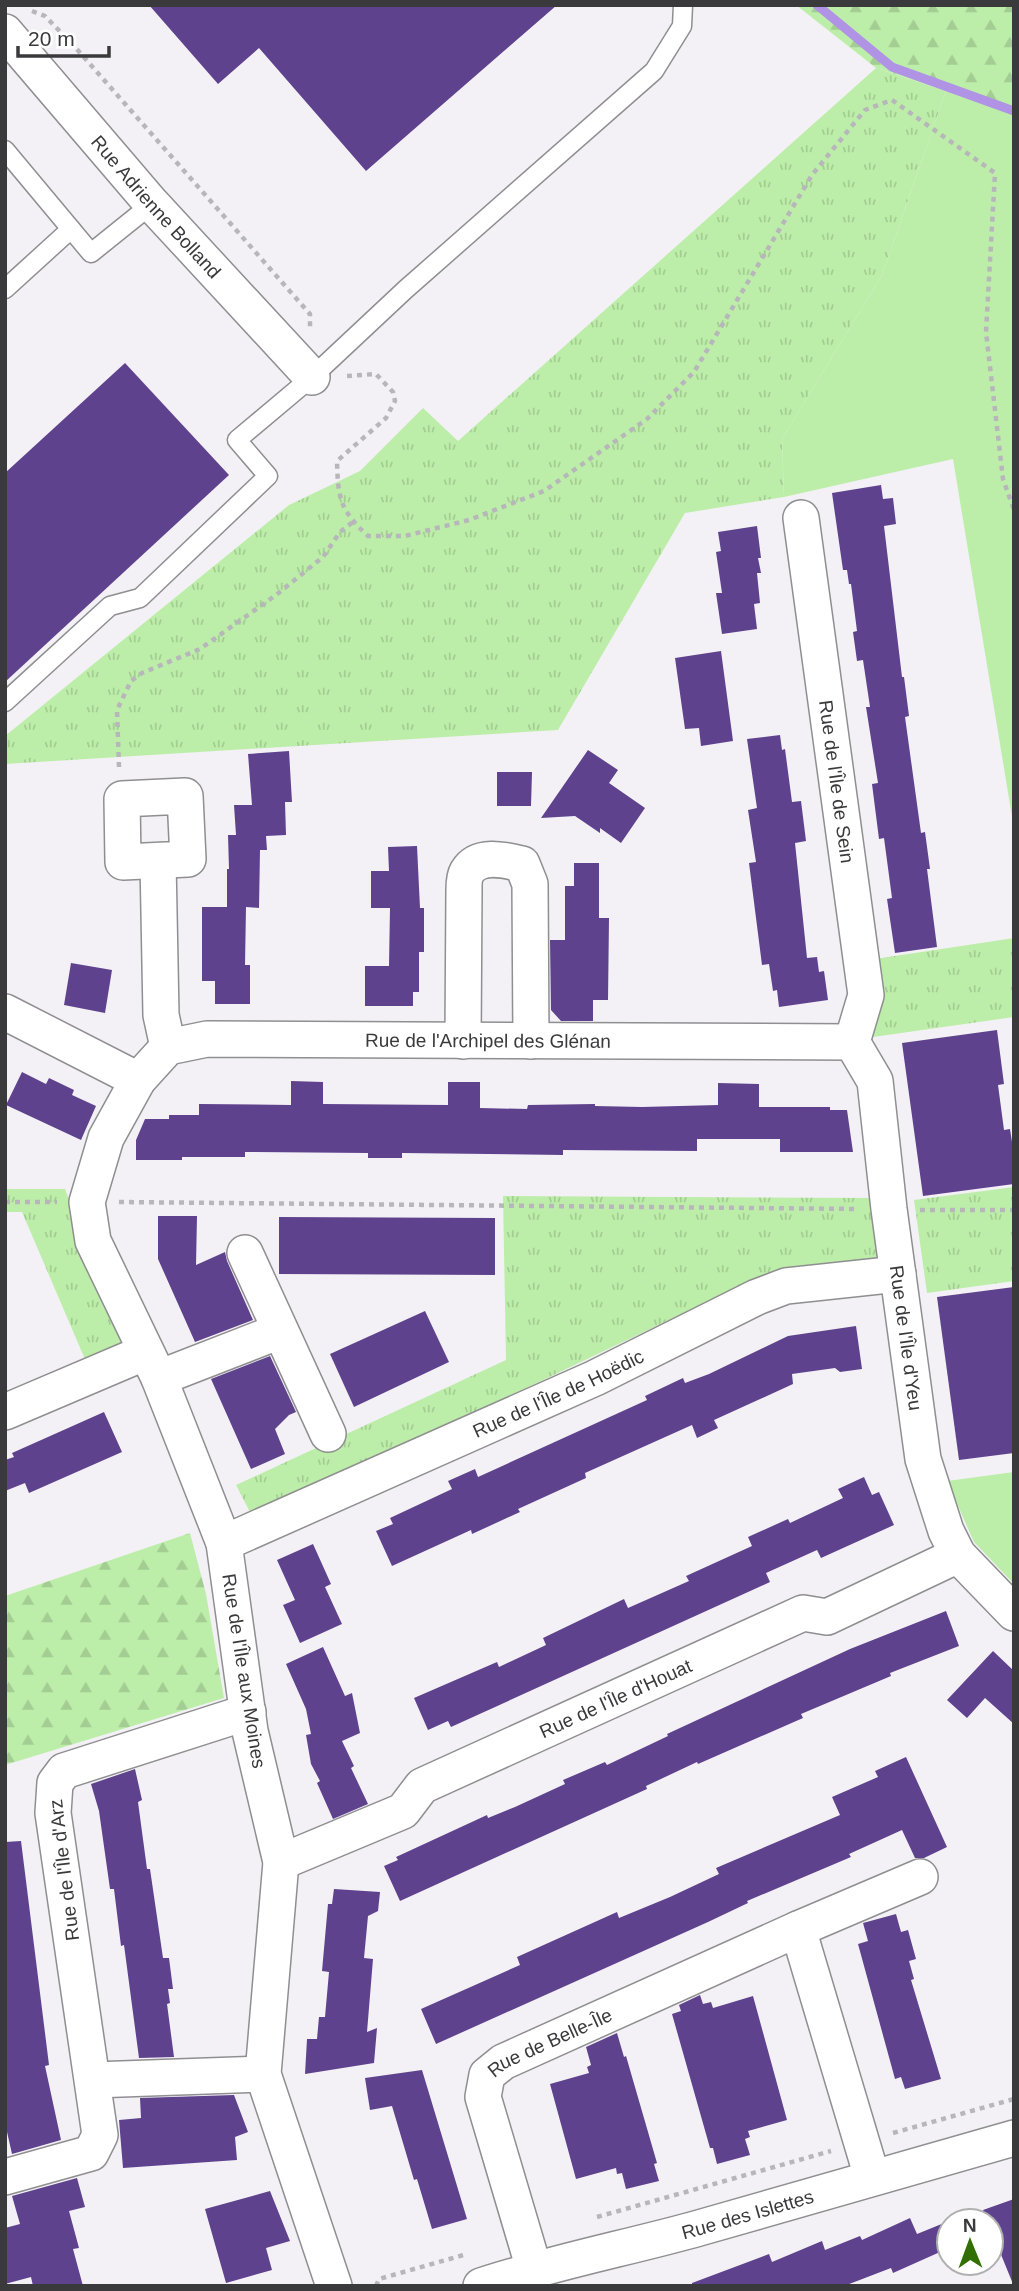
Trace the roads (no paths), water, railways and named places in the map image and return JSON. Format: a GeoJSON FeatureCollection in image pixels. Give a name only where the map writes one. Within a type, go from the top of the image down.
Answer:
{"type":"FeatureCollection","features":[{"type":"Feature","properties":{"kind":"street","name":"Rue Adrienne Bolland"},"geometry":{"type":"LineString","coordinates":[[16,21],[152,204],[312,377]]}},
{"type":"Feature","properties":{"kind":"street","name":"Rue de l'Île de Sein"},"geometry":{"type":"LineString","coordinates":[[801,518],[866,995],[852,1042]]}},
{"type":"Feature","properties":{"kind":"street"},"geometry":{"type":"LineString","coordinates":[[186,796],[188,859],[158,861],[123,862],[122,799],[186,796]]}},
{"type":"Feature","properties":{"kind":"street"},"geometry":{"type":"LineString","coordinates":[[463,1041],[466,873],[476,863],[499,858],[522,864],[530,884],[531,1041]]}},
{"type":"Feature","properties":{"kind":"street"},"geometry":{"type":"LineString","coordinates":[[5,1012],[138,1080],[168,1047],[161,1015],[158,861]]}},
{"type":"Feature","properties":{"kind":"street","name":"Rue de l'Archipel des Glénan"},"geometry":{"type":"LineString","coordinates":[[168,1047],[207,1039],[852,1042]]}},
{"type":"Feature","properties":{"kind":"street","name":"Rue de l'Île d'Yeu"},"geometry":{"type":"LineString","coordinates":[[852,1042],[875,1081],[889,1209],[923,1459],[946,1531],[958,1555],[1014,1613]]}},
{"type":"Feature","properties":{"kind":"street","name":"Rue de l'Île aux Moines"},"geometry":{"type":"LineString","coordinates":[[138,1080],[106,1138],[87,1202],[93,1241],[152,1365],[224,1543],[247,1712],[281,1862],[263,2074],[334,2286]]}},
{"type":"Feature","properties":{"kind":"street"},"geometry":{"type":"LineString","coordinates":[[245,1253],[328,1434]]}},
{"type":"Feature","properties":{"kind":"street","name":"Rue de l'Île de Hoëdic"},"geometry":{"type":"LineString","coordinates":[[224,1543],[595,1378],[757,1297],[786,1286],[898,1274]]}},
{"type":"Feature","properties":{"kind":"street"},"geometry":{"type":"LineString","coordinates":[[5,1412],[152,1365],[280,1331]]}},
{"type":"Feature","properties":{"kind":"street","name":"Rue de l'Île d'Houat"},"geometry":{"type":"LineString","coordinates":[[281,1862],[403,1811],[422,1786],[790,1618],[803,1613],[827,1617],[958,1555]]}},
{"type":"Feature","properties":{"kind":"street","name":"Rue de l'Île d'Arz"},"geometry":{"type":"LineString","coordinates":[[5,2177],[91,2153],[100,2135],[53,1813],[55,1783],[64,1772],[247,1712]]}},
{"type":"Feature","properties":{"kind":"street","name":"Rue de Belle-Île"},"geometry":{"type":"LineString","coordinates":[[534,2269],[483,2097],[487,2075],[503,2062],[920,1877]]}},
{"type":"Feature","properties":{"kind":"street"},"geometry":{"type":"LineString","coordinates":[[797,1930],[872,2177]]}},
{"type":"Feature","properties":{"kind":"street"},"geometry":{"type":"LineString","coordinates":[[93,2080],[263,2074]]}},
{"type":"Feature","properties":{"kind":"street","name":"Rue des Islettes"},"geometry":{"type":"LineString","coordinates":[[481,2286],[534,2269],[690,2231],[1014,2138]]}},
{"type":"Feature","properties":{"kind":"lane"},"geometry":{"type":"LineString","coordinates":[[5,702],[110,606],[140,598],[268,476],[237,440],[312,377],[406,289],[654,71],[682,26],[683,5]]}},
{"type":"Feature","properties":{"kind":"lane"},"geometry":{"type":"LineString","coordinates":[[5,150],[91,253],[152,204]]}},
{"type":"Feature","properties":{"kind":"lane"},"geometry":{"type":"LineString","coordinates":[[5,289],[71,229]]}},
{"type":"Feature","properties":{"kind":"waterway"},"geometry":{"type":"LineString","coordinates":[[817,5],[892,67],[1014,111]]}}]}
